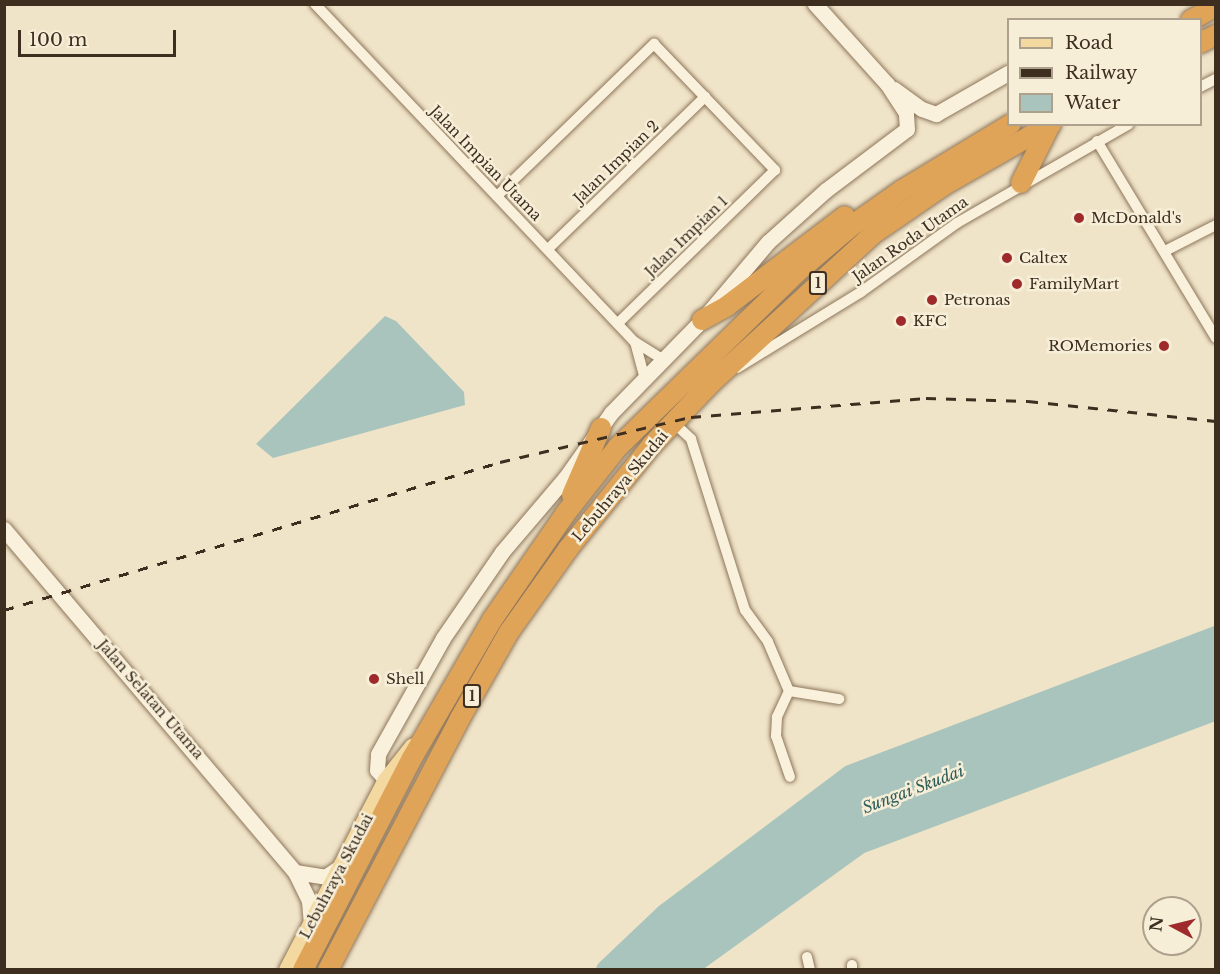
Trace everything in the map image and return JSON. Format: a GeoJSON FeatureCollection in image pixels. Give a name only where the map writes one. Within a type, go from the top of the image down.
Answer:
{"type":"FeatureCollection","features":[{"type":"Feature","properties":{"kind":"highway"},"geometry":{"type":"LineString","coordinates":[[1194,18],[1215,6]]}},
{"type":"Feature","properties":{"kind":"highway","name":"Lebuhraya Skudai"},"geometry":{"type":"LineString","coordinates":[[303,969],[429,727],[492,620],[565,514],[646,416],[796,273],[902,190],[1008,126]]}},
{"type":"Feature","properties":{"kind":"highway","name":"Lebuhraya Skudai"},"geometry":{"type":"LineString","coordinates":[[328,969],[459,720],[510,632],[568,549],[673,422],[711,383],[873,234],[946,184],[1048,126]]}},
{"type":"Feature","properties":{"kind":"highway"},"geometry":{"type":"LineString","coordinates":[[1021,183],[1050,126]]}},
{"type":"Feature","properties":{"kind":"highway"},"geometry":{"type":"LineString","coordinates":[[702,320],[727,306],[847,215],[902,190]]}},
{"type":"Feature","properties":{"kind":"highway"},"geometry":{"type":"LineString","coordinates":[[565,514],[601,428]]}},
{"type":"Feature","properties":{"kind":"main road"},"geometry":{"type":"LineString","coordinates":[[1192,18],[1208,4]]}},
{"type":"Feature","properties":{"kind":"main road","name":"Lebuhraya Skudai"},"geometry":{"type":"LineString","coordinates":[[287,969],[386,780],[429,727]]}},
{"type":"Feature","properties":{"kind":"street","name":"Jalan Impian Utama"},"geometry":{"type":"LineString","coordinates":[[315,4],[635,342],[662,359]]}},
{"type":"Feature","properties":{"kind":"street"},"geometry":{"type":"LineString","coordinates":[[386,780],[377,770],[378,754],[443,638],[502,552],[601,428],[644,376],[702,320],[768,242],[826,190],[907,129],[906,113],[887,84],[815,4]]}},
{"type":"Feature","properties":{"kind":"street"},"geometry":{"type":"LineString","coordinates":[[497,196],[654,44],[705,97]]}},
{"type":"Feature","properties":{"kind":"street"},"geometry":{"type":"LineString","coordinates":[[887,84],[922,109],[936,114],[1007,74]]}},
{"type":"Feature","properties":{"kind":"street","name":"Jalan Impian 1"},"geometry":{"type":"LineString","coordinates":[[618,323],[776,171],[705,97]]}},
{"type":"Feature","properties":{"kind":"street","name":"Jalan Impian 2"},"geometry":{"type":"LineString","coordinates":[[548,249],[705,97]]}},
{"type":"Feature","properties":{"kind":"street","name":"Jalan Roda Utama"},"geometry":{"type":"LineString","coordinates":[[711,383],[861,292],[957,223],[1021,183],[1125,126]]}},
{"type":"Feature","properties":{"kind":"street"},"geometry":{"type":"LineString","coordinates":[[1097,141],[1165,251],[1215,338]]}},
{"type":"Feature","properties":{"kind":"street"},"geometry":{"type":"LineString","coordinates":[[1165,251],[1215,225]]}},
{"type":"Feature","properties":{"kind":"street","name":"Jalan Impian Utama"},"geometry":{"type":"LineString","coordinates":[[635,342],[644,376]]}},
{"type":"Feature","properties":{"kind":"street"},"geometry":{"type":"LineString","coordinates":[[673,422],[691,439],[745,610],[768,642],[789,692],[777,717],[776,736],[790,777]]}},
{"type":"Feature","properties":{"kind":"street","name":"Jalan Selatan Utama"},"geometry":{"type":"LineString","coordinates":[[4,529],[295,872],[309,901],[311,924]]}},
{"type":"Feature","properties":{"kind":"street"},"geometry":{"type":"LineString","coordinates":[[789,692],[839,699]]}},
{"type":"Feature","properties":{"kind":"street"},"geometry":{"type":"LineString","coordinates":[[295,872],[325,877],[340,867]]}},
{"type":"Feature","properties":{"kind":"street"},"geometry":{"type":"LineString","coordinates":[[807,957],[810,969]]}},
{"type":"Feature","properties":{"kind":"water"},"geometry":{"type":"Polygon","coordinates":[[[385,316],[396,321],[464,392],[465,405],[273,458],[256,444],[385,316]]]}},
{"type":"Feature","properties":{"kind":"water","name":"Sungai Skudai"},"geometry":{"type":"Polygon","coordinates":[[[1215,636],[1215,710],[860,844],[685,969],[606,969],[665,914],[850,775],[1215,636]]]}},
{"type":"Feature","properties":{"kind":"waterway"},"geometry":{"type":"LineString","coordinates":[[606,970],[665,914],[850,775],[1216,636]]}},
{"type":"Feature","properties":{"kind":"waterway"},"geometry":{"type":"LineString","coordinates":[[685,970],[860,844],[1216,710]]}},
{"type":"Feature","properties":{"kind":"railway"},"geometry":{"type":"LineString","coordinates":[[4,610],[500,462],[691,417],[926,398],[1028,401],[1216,421]]}},
{"type":"Feature","properties":{"kind":"place","name":"McDonald's"},"geometry":{"type":"Point","coordinates":[1079,218]}},
{"type":"Feature","properties":{"kind":"place","name":"Caltex"},"geometry":{"type":"Point","coordinates":[1007,258]}},
{"type":"Feature","properties":{"kind":"place","name":"FamilyMart"},"geometry":{"type":"Point","coordinates":[1017,284]}},
{"type":"Feature","properties":{"kind":"place","name":"Petronas"},"geometry":{"type":"Point","coordinates":[932,300]}},
{"type":"Feature","properties":{"kind":"place","name":"KFC"},"geometry":{"type":"Point","coordinates":[901,321]}},
{"type":"Feature","properties":{"kind":"place","name":"ROMemories"},"geometry":{"type":"Point","coordinates":[1164,346]}},
{"type":"Feature","properties":{"kind":"place","name":"Shell"},"geometry":{"type":"Point","coordinates":[374,679]}}]}
